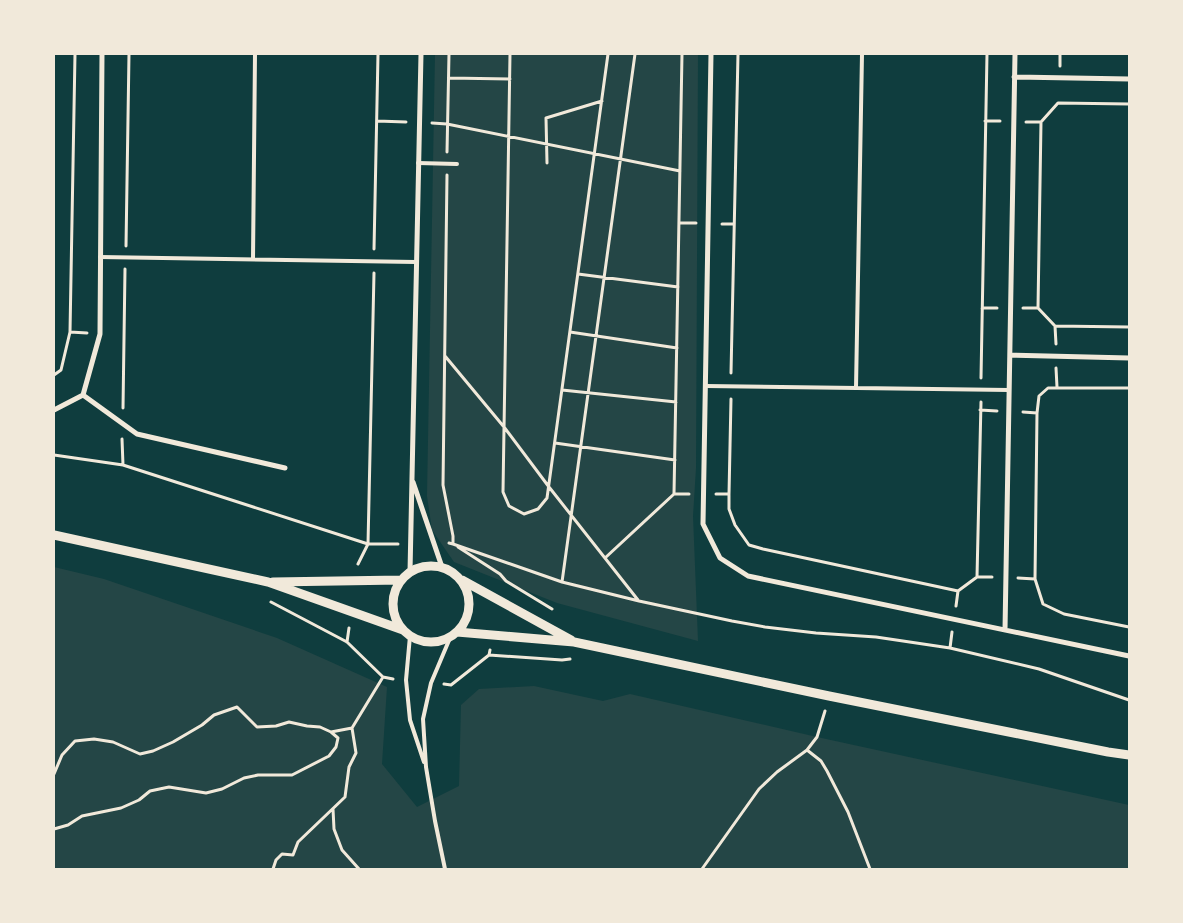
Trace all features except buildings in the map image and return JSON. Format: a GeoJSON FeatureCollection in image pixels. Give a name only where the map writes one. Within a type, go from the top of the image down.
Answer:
{"type":"FeatureCollection","features":[{"type":"Feature","properties":{"kind":"street"},"geometry":{"type":"LineString","coordinates":[[54,410],[83,395],[100,334],[102,54]]}},
{"type":"Feature","properties":{"kind":"street"},"geometry":{"type":"LineString","coordinates":[[410,572],[421,54]]}},
{"type":"Feature","properties":{"kind":"street"},"geometry":{"type":"LineString","coordinates":[[711,54],[703,524],[720,558],[748,576],[1129,656]]}},
{"type":"Feature","properties":{"kind":"street"},"geometry":{"type":"LineString","coordinates":[[1005,630],[1015,54]]}},
{"type":"Feature","properties":{"kind":"street"},"geometry":{"type":"LineString","coordinates":[[1014,77],[1129,80]]}},
{"type":"Feature","properties":{"kind":"street"},"geometry":{"type":"LineString","coordinates":[[1010,355],[1129,358]]}},
{"type":"Feature","properties":{"kind":"street"},"geometry":{"type":"LineString","coordinates":[[83,395],[137,434],[285,468]]}},
{"type":"Feature","properties":{"kind":"street"},"geometry":{"type":"LineString","coordinates":[[412,476],[442,567]]}},
{"type":"Feature","properties":{"kind":"street"},"geometry":{"type":"LineString","coordinates":[[54,535],[268,582],[403,630]]}},
{"type":"Feature","properties":{"kind":"street"},"geometry":{"type":"LineString","coordinates":[[462,580],[467,588],[470,607],[468,617],[454,635],[441,641],[430,643],[420,641],[410,636],[396,621],[393,611],[393,600],[401,580],[410,572],[425,566],[434,565],[453,572],[462,580],[574,642]]}},
{"type":"Feature","properties":{"kind":"street"},"geometry":{"type":"LineString","coordinates":[[268,582],[401,580]]}},
{"type":"Feature","properties":{"kind":"street"},"geometry":{"type":"LineString","coordinates":[[454,635],[574,642],[829,696],[1129,756]]}},
{"type":"Feature","properties":{"kind":"lane"},"geometry":{"type":"LineString","coordinates":[[253,259],[255,54]]}},
{"type":"Feature","properties":{"kind":"lane"},"geometry":{"type":"LineString","coordinates":[[856,388],[862,54]]}},
{"type":"Feature","properties":{"kind":"lane"},"geometry":{"type":"LineString","coordinates":[[418,163],[457,164]]}},
{"type":"Feature","properties":{"kind":"lane"},"geometry":{"type":"LineString","coordinates":[[100,257],[416,262]]}},
{"type":"Feature","properties":{"kind":"lane"},"geometry":{"type":"LineString","coordinates":[[706,386],[1009,390]]}},
{"type":"Feature","properties":{"kind":"lane"},"geometry":{"type":"LineString","coordinates":[[446,869],[434,822],[426,767],[423,719],[431,683],[454,635]]}},
{"type":"Feature","properties":{"kind":"lane"},"geometry":{"type":"LineString","coordinates":[[410,636],[406,680],[410,720],[426,767]]}},
{"type":"Feature","properties":{"kind":"path"},"geometry":{"type":"LineString","coordinates":[[54,375],[61,370],[70,332],[75,54]]}},
{"type":"Feature","properties":{"kind":"path"},"geometry":{"type":"LineString","coordinates":[[358,564],[368,544],[378,54]]}},
{"type":"Feature","properties":{"kind":"path"},"geometry":{"type":"LineString","coordinates":[[450,54],[447,124],[443,485],[453,544]]}},
{"type":"Feature","properties":{"kind":"path"},"geometry":{"type":"LineString","coordinates":[[510,54],[503,492],[509,506],[524,514],[538,509],[547,498],[608,54]]}},
{"type":"Feature","properties":{"kind":"path"},"geometry":{"type":"LineString","coordinates":[[562,582],[635,54]]}},
{"type":"Feature","properties":{"kind":"path"},"geometry":{"type":"LineString","coordinates":[[605,558],[674,494],[682,54]]}},
{"type":"Feature","properties":{"kind":"path"},"geometry":{"type":"LineString","coordinates":[[958,591],[977,577],[987,54]]}},
{"type":"Feature","properties":{"kind":"path"},"geometry":{"type":"LineString","coordinates":[[449,78],[510,79]]}},
{"type":"Feature","properties":{"kind":"path"},"geometry":{"type":"LineString","coordinates":[[547,163],[546,118],[602,101]]}},
{"type":"Feature","properties":{"kind":"path"},"geometry":{"type":"LineString","coordinates":[[1057,387],[1055,326],[1038,308],[1041,122],[1058,103],[1129,104]]}},
{"type":"Feature","properties":{"kind":"path"},"geometry":{"type":"LineString","coordinates":[[447,124],[680,170]]}},
{"type":"Feature","properties":{"kind":"path"},"geometry":{"type":"LineString","coordinates":[[578,274],[678,287]]}},
{"type":"Feature","properties":{"kind":"path"},"geometry":{"type":"LineString","coordinates":[[1055,326],[1129,327]]}},
{"type":"Feature","properties":{"kind":"path"},"geometry":{"type":"LineString","coordinates":[[570,332],[677,348]]}},
{"type":"Feature","properties":{"kind":"path"},"geometry":{"type":"LineString","coordinates":[[445,355],[504,427],[639,600]]}},
{"type":"Feature","properties":{"kind":"path"},"geometry":{"type":"LineString","coordinates":[[1129,388],[1057,387],[1048,388],[1039,396],[1037,413],[1035,579],[1043,604],[1064,614],[1129,628]]}},
{"type":"Feature","properties":{"kind":"path"},"geometry":{"type":"LineString","coordinates":[[562,390],[676,402]]}},
{"type":"Feature","properties":{"kind":"path"},"geometry":{"type":"LineString","coordinates":[[555,443],[675,460]]}},
{"type":"Feature","properties":{"kind":"path"},"geometry":{"type":"LineString","coordinates":[[54,455],[123,465],[368,544]]}},
{"type":"Feature","properties":{"kind":"path"},"geometry":{"type":"LineString","coordinates":[[453,544],[500,574],[506,581]]}},
{"type":"Feature","properties":{"kind":"path"},"geometry":{"type":"LineString","coordinates":[[453,544],[562,582],[639,600],[765,627],[876,637],[950,648],[1039,669],[1129,700]]}},
{"type":"Feature","properties":{"kind":"path"},"geometry":{"type":"LineString","coordinates":[[270,601],[347,642]]}},
{"type":"Feature","properties":{"kind":"path"},"geometry":{"type":"LineString","coordinates":[[273,869],[276,860],[282,854],[293,856],[298,842],[345,797],[349,767],[356,753],[352,728],[382,677]]}},
{"type":"Feature","properties":{"kind":"path"},"geometry":{"type":"LineString","coordinates":[[702,869],[759,789],[777,772],[807,750],[817,737],[829,696]]}},
{"type":"Feature","properties":{"kind":"path"},"geometry":{"type":"LineString","coordinates":[[54,774],[62,755],[76,741],[94,739],[113,742],[140,754],[173,742],[202,725],[214,715],[237,707],[257,727],[276,726],[289,722],[307,726],[320,726],[338,738],[336,747],[329,756],[292,775],[258,775],[244,778],[222,789],[206,793],[169,787],[150,791],[139,800],[121,808],[82,816],[54,829]]}},
{"type":"Feature","properties":{"kind":"path"},"geometry":{"type":"LineString","coordinates":[[331,732],[352,728]]}},
{"type":"Feature","properties":{"kind":"path"},"geometry":{"type":"LineString","coordinates":[[807,750],[821,762],[827,771],[848,812],[870,869]]}},
{"type":"Feature","properties":{"kind":"path"},"geometry":{"type":"LineString","coordinates":[[334,809],[334,829],[342,850],[359,869]]}},
{"type":"Feature","properties":{"kind":"shaded area"},"geometry":{"type":"Polygon","coordinates":[[[435,54],[698,54],[696,468],[693,516],[698,641],[557,603],[454,562],[432,530],[427,496],[435,54]]]}},
{"type":"Feature","properties":{"kind":"shaded area"},"geometry":{"type":"Polygon","coordinates":[[[54,567],[104,579],[277,638],[387,687],[382,764],[417,807],[459,786],[461,705],[479,689],[534,686],[603,701],[630,694],[1129,805],[1129,869],[54,869],[54,567]]]}}]}
